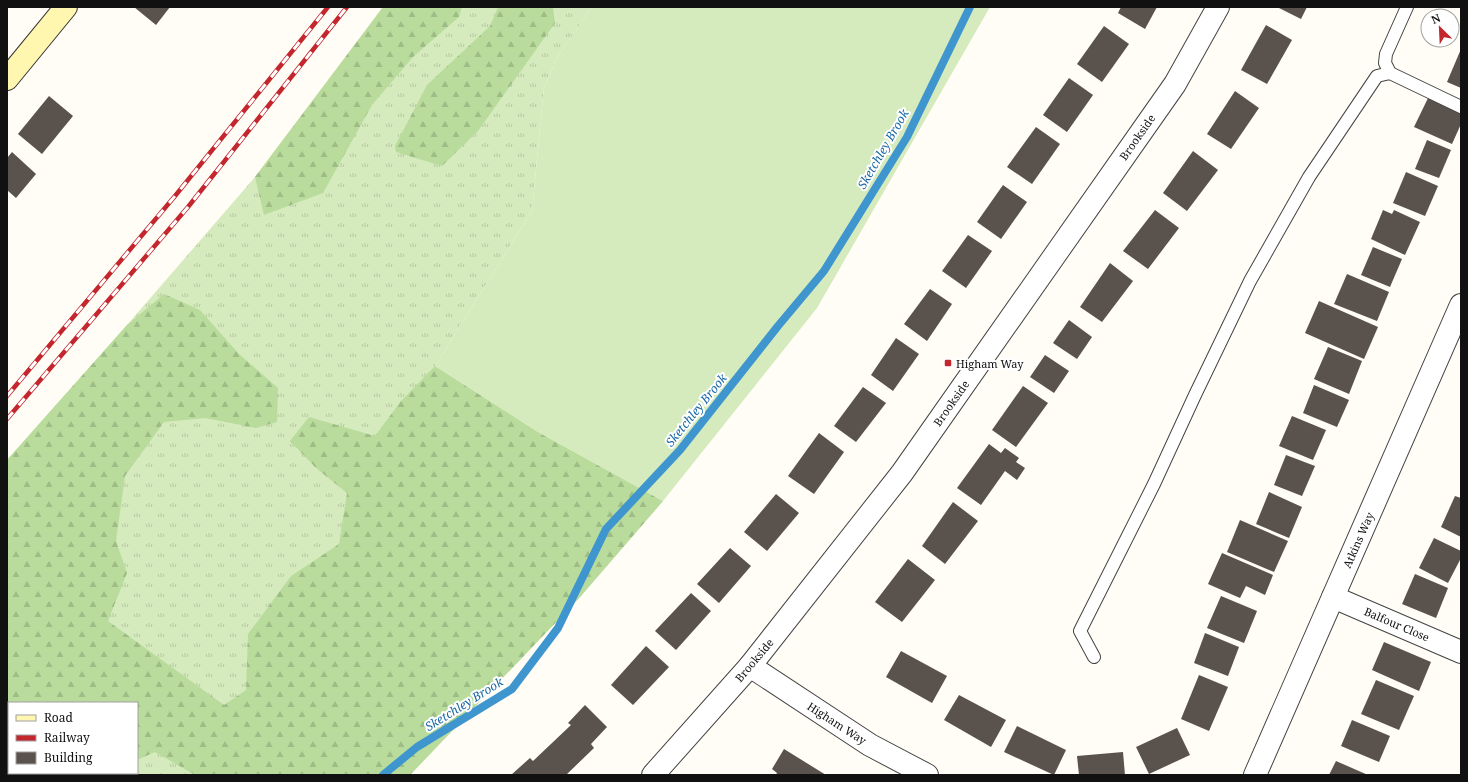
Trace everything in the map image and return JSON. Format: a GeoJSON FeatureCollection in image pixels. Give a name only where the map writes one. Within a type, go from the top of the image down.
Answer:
{"type":"FeatureCollection","features":[{"type":"Feature","properties":{"kind":"main road"},"geometry":{"type":"LineString","coordinates":[[7,79],[66,7]]}},
{"type":"Feature","properties":{"kind":"street","name":"Brookside"},"geometry":{"type":"LineString","coordinates":[[652,775],[750,666],[902,473],[1175,84],[1218,7]]}},
{"type":"Feature","properties":{"kind":"street","name":"Atkins Way"},"geometry":{"type":"LineString","coordinates":[[1255,775],[1461,305]]}},
{"type":"Feature","properties":{"kind":"street","name":"Balfour Close"},"geometry":{"type":"LineString","coordinates":[[1333,597],[1461,652]]}},
{"type":"Feature","properties":{"kind":"street","name":"Higham Way"},"geometry":{"type":"LineString","coordinates":[[750,666],[870,745],[927,775]]}},
{"type":"Feature","properties":{"kind":"lane"},"geometry":{"type":"LineString","coordinates":[[1407,7],[1386,54],[1385,63],[1390,73],[1461,107]]}},
{"type":"Feature","properties":{"kind":"lane"},"geometry":{"type":"LineString","coordinates":[[1094,657],[1080,631],[1154,484],[1194,395],[1250,281],[1309,177],[1377,76],[1390,73]]}},
{"type":"Feature","properties":{"kind":"green space"},"geometry":{"type":"Polygon","coordinates":[[[383,7],[592,7],[558,56],[544,87],[532,211],[435,366],[538,432],[663,501],[581,596],[410,775],[7,775],[7,460],[127,325],[255,177],[383,7]]]}},
{"type":"Feature","properties":{"kind":"green space"},"geometry":{"type":"Polygon","coordinates":[[[383,7],[462,7],[459,17],[413,57],[372,105],[323,193],[264,215],[255,177],[383,7]]]}},
{"type":"Feature","properties":{"kind":"green space"},"geometry":{"type":"Polygon","coordinates":[[[498,7],[553,7],[555,23],[478,131],[442,166],[396,152],[395,146],[427,85],[490,26],[498,7]]]}},
{"type":"Feature","properties":{"kind":"green space"},"geometry":{"type":"Polygon","coordinates":[[[592,7],[990,7],[817,308],[663,501],[538,432],[435,366],[532,211],[544,87],[558,56],[592,7]]]}},
{"type":"Feature","properties":{"kind":"green space"},"geometry":{"type":"Polygon","coordinates":[[[164,294],[200,310],[239,354],[278,388],[277,422],[256,428],[205,418],[164,422],[125,476],[116,541],[127,573],[108,621],[224,705],[246,690],[248,634],[291,576],[339,544],[347,493],[316,468],[290,441],[309,417],[375,436],[401,401],[435,366],[538,432],[663,501],[581,596],[410,775],[195,775],[155,752],[138,760],[138,702],[8,702],[7,764],[7,460],[127,325],[164,294]]]}},
{"type":"Feature","properties":{"kind":"building"},"geometry":{"type":"Polygon","coordinates":[[[134,7],[170,7],[156,25],[134,7]]]}},
{"type":"Feature","properties":{"kind":"building"},"geometry":{"type":"Polygon","coordinates":[[[1121,7],[1157,7],[1145,29],[1118,13],[1121,7]]]}},
{"type":"Feature","properties":{"kind":"building"},"geometry":{"type":"Polygon","coordinates":[[[1277,7],[1307,7],[1301,19],[1277,7]]]}},
{"type":"Feature","properties":{"kind":"building"},"geometry":{"type":"Polygon","coordinates":[[[1266,25],[1292,40],[1267,84],[1241,70],[1266,25]]]}},
{"type":"Feature","properties":{"kind":"building"},"geometry":{"type":"Polygon","coordinates":[[[1104,26],[1129,44],[1102,82],[1077,64],[1104,26]]]}},
{"type":"Feature","properties":{"kind":"building"},"geometry":{"type":"Polygon","coordinates":[[[1461,49],[1461,88],[1447,82],[1461,49]]]}},
{"type":"Feature","properties":{"kind":"building"},"geometry":{"type":"Polygon","coordinates":[[[1069,78],[1093,95],[1067,132],[1043,115],[1069,78]]]}},
{"type":"Feature","properties":{"kind":"building"},"geometry":{"type":"Polygon","coordinates":[[[1235,91],[1259,108],[1231,149],[1207,134],[1235,91]]]}},
{"type":"Feature","properties":{"kind":"building"},"geometry":{"type":"Polygon","coordinates":[[[49,96],[73,116],[42,154],[18,134],[49,96]]]}},
{"type":"Feature","properties":{"kind":"building"},"geometry":{"type":"Polygon","coordinates":[[[1429,96],[1461,110],[1461,124],[1452,144],[1414,127],[1429,96]]]}},
{"type":"Feature","properties":{"kind":"building"},"geometry":{"type":"Polygon","coordinates":[[[1036,127],[1060,144],[1032,184],[1007,167],[1036,127]]]}},
{"type":"Feature","properties":{"kind":"building"},"geometry":{"type":"Polygon","coordinates":[[[1427,140],[1451,150],[1439,178],[1415,169],[1427,140]]]}},
{"type":"Feature","properties":{"kind":"building"},"geometry":{"type":"Polygon","coordinates":[[[1193,151],[1218,170],[1187,211],[1163,193],[1193,151]]]}},
{"type":"Feature","properties":{"kind":"building"},"geometry":{"type":"Polygon","coordinates":[[[12,152],[36,174],[16,198],[7,190],[7,158],[12,152]]]}},
{"type":"Feature","properties":{"kind":"building"},"geometry":{"type":"Polygon","coordinates":[[[1406,172],[1438,186],[1425,216],[1393,203],[1406,172]]]}},
{"type":"Feature","properties":{"kind":"building"},"geometry":{"type":"Polygon","coordinates":[[[1003,185],[1027,202],[1001,239],[977,222],[1003,185]]]}},
{"type":"Feature","properties":{"kind":"building"},"geometry":{"type":"Polygon","coordinates":[[[1155,210],[1179,228],[1148,269],[1123,251],[1155,210]]]}},
{"type":"Feature","properties":{"kind":"building"},"geometry":{"type":"Polygon","coordinates":[[[1383,210],[1392,214],[1394,210],[1420,222],[1405,255],[1371,239],[1383,210]]]}},
{"type":"Feature","properties":{"kind":"building"},"geometry":{"type":"Polygon","coordinates":[[[968,235],[992,251],[966,288],[942,271],[968,235]]]}},
{"type":"Feature","properties":{"kind":"building"},"geometry":{"type":"Polygon","coordinates":[[[1373,247],[1402,259],[1390,287],[1361,275],[1373,247]]]}},
{"type":"Feature","properties":{"kind":"building"},"geometry":{"type":"Polygon","coordinates":[[[1110,263],[1133,281],[1102,322],[1080,307],[1110,263]]]}},
{"type":"Feature","properties":{"kind":"building"},"geometry":{"type":"Polygon","coordinates":[[[1347,274],[1389,292],[1377,321],[1334,304],[1347,274]]]}},
{"type":"Feature","properties":{"kind":"building"},"geometry":{"type":"Polygon","coordinates":[[[930,289],[952,304],[927,341],[904,324],[930,289]]]}},
{"type":"Feature","properties":{"kind":"building"},"geometry":{"type":"Polygon","coordinates":[[[1319,301],[1378,327],[1364,359],[1305,333],[1319,301]]]}},
{"type":"Feature","properties":{"kind":"building"},"geometry":{"type":"Polygon","coordinates":[[[1069,320],[1092,337],[1077,359],[1053,343],[1069,320]]]}},
{"type":"Feature","properties":{"kind":"building"},"geometry":{"type":"Polygon","coordinates":[[[896,338],[919,354],[893,391],[871,375],[896,338]]]}},
{"type":"Feature","properties":{"kind":"building"},"geometry":{"type":"Polygon","coordinates":[[[1328,347],[1362,361],[1349,394],[1314,379],[1328,347]]]}},
{"type":"Feature","properties":{"kind":"building"},"geometry":{"type":"Polygon","coordinates":[[[1045,355],[1069,371],[1054,393],[1030,377],[1045,355]]]}},
{"type":"Feature","properties":{"kind":"building"},"geometry":{"type":"Polygon","coordinates":[[[1314,385],[1349,400],[1337,427],[1303,413],[1314,385]]]}},
{"type":"Feature","properties":{"kind":"building"},"geometry":{"type":"Polygon","coordinates":[[[1023,386],[1048,403],[1016,447],[992,430],[1023,386]]]}},
{"type":"Feature","properties":{"kind":"building"},"geometry":{"type":"Polygon","coordinates":[[[863,387],[886,403],[856,442],[834,426],[863,387]]]}},
{"type":"Feature","properties":{"kind":"building"},"geometry":{"type":"Polygon","coordinates":[[[1292,416],[1326,430],[1313,460],[1279,446],[1292,416]]]}},
{"type":"Feature","properties":{"kind":"building"},"geometry":{"type":"Polygon","coordinates":[[[819,433],[844,452],[814,494],[788,476],[819,433]]]}},
{"type":"Feature","properties":{"kind":"building"},"geometry":{"type":"Polygon","coordinates":[[[989,444],[1001,453],[1005,448],[1019,458],[1016,462],[1025,468],[1017,480],[1005,471],[981,505],[957,488],[989,444]]]}},
{"type":"Feature","properties":{"kind":"building"},"geometry":{"type":"Polygon","coordinates":[[[1286,455],[1315,466],[1302,496],[1274,485],[1286,455]]]}},
{"type":"Feature","properties":{"kind":"building"},"geometry":{"type":"Polygon","coordinates":[[[1269,492],[1302,507],[1289,538],[1256,524],[1269,492]]]}},
{"type":"Feature","properties":{"kind":"building"},"geometry":{"type":"Polygon","coordinates":[[[776,494],[799,513],[767,551],[744,532],[776,494]]]}},
{"type":"Feature","properties":{"kind":"building"},"geometry":{"type":"Polygon","coordinates":[[[1455,496],[1461,498],[1461,537],[1441,527],[1455,496]]]}},
{"type":"Feature","properties":{"kind":"building"},"geometry":{"type":"Polygon","coordinates":[[[953,502],[978,521],[945,564],[922,546],[953,502]]]}},
{"type":"Feature","properties":{"kind":"building"},"geometry":{"type":"Polygon","coordinates":[[[1240,520],[1288,541],[1274,572],[1227,552],[1240,520]]]}},
{"type":"Feature","properties":{"kind":"building"},"geometry":{"type":"Polygon","coordinates":[[[1434,538],[1461,551],[1461,558],[1448,583],[1419,568],[1434,538]]]}},
{"type":"Feature","properties":{"kind":"building"},"geometry":{"type":"Polygon","coordinates":[[[730,548],[751,566],[719,603],[697,584],[730,548]]]}},
{"type":"Feature","properties":{"kind":"building"},"geometry":{"type":"Polygon","coordinates":[[[1222,553],[1273,575],[1265,595],[1246,586],[1240,598],[1208,584],[1222,553]]]}},
{"type":"Feature","properties":{"kind":"building"},"geometry":{"type":"Polygon","coordinates":[[[908,559],[935,580],[902,622],[875,602],[908,559]]]}},
{"type":"Feature","properties":{"kind":"building"},"geometry":{"type":"Polygon","coordinates":[[[1415,574],[1448,588],[1436,618],[1402,604],[1415,574]]]}},
{"type":"Feature","properties":{"kind":"building"},"geometry":{"type":"Polygon","coordinates":[[[691,593],[711,611],[676,650],[655,631],[691,593]]]}},
{"type":"Feature","properties":{"kind":"building"},"geometry":{"type":"Polygon","coordinates":[[[1221,596],[1257,611],[1244,643],[1207,628],[1221,596]]]}},
{"type":"Feature","properties":{"kind":"building"},"geometry":{"type":"Polygon","coordinates":[[[1205,633],[1239,647],[1228,676],[1194,663],[1205,633]]]}},
{"type":"Feature","properties":{"kind":"building"},"geometry":{"type":"Polygon","coordinates":[[[1384,642],[1431,662],[1419,691],[1372,670],[1384,642]]]}},
{"type":"Feature","properties":{"kind":"building"},"geometry":{"type":"Polygon","coordinates":[[[646,646],[669,667],[633,705],[611,685],[646,646]]]}},
{"type":"Feature","properties":{"kind":"building"},"geometry":{"type":"Polygon","coordinates":[[[901,651],[947,676],[932,703],[886,677],[901,651]]]}},
{"type":"Feature","properties":{"kind":"building"},"geometry":{"type":"Polygon","coordinates":[[[1199,675],[1228,687],[1209,731],[1181,719],[1199,675]]]}},
{"type":"Feature","properties":{"kind":"building"},"geometry":{"type":"Polygon","coordinates":[[[1376,680],[1414,696],[1399,730],[1361,714],[1376,680]]]}},
{"type":"Feature","properties":{"kind":"building"},"geometry":{"type":"Polygon","coordinates":[[[959,695],[1006,720],[991,747],[944,720],[959,695]]]}},
{"type":"Feature","properties":{"kind":"building"},"geometry":{"type":"Polygon","coordinates":[[[585,705],[607,727],[591,744],[594,748],[566,775],[511,775],[530,758],[533,761],[571,725],[568,723],[585,705]]]}},
{"type":"Feature","properties":{"kind":"building"},"geometry":{"type":"Polygon","coordinates":[[[1352,720],[1390,736],[1379,762],[1341,746],[1352,720]]]}},
{"type":"Feature","properties":{"kind":"building"},"geometry":{"type":"Polygon","coordinates":[[[1017,726],[1066,750],[1054,775],[1004,752],[1017,726]]]}},
{"type":"Feature","properties":{"kind":"building"},"geometry":{"type":"Polygon","coordinates":[[[1177,728],[1190,755],[1149,774],[1136,747],[1177,728]]]}},
{"type":"Feature","properties":{"kind":"building"},"geometry":{"type":"Polygon","coordinates":[[[784,749],[826,775],[776,775],[777,773],[772,769],[784,749]]]}},
{"type":"Feature","properties":{"kind":"building"},"geometry":{"type":"Polygon","coordinates":[[[1123,752],[1125,775],[1079,775],[1077,756],[1123,752]]]}},
{"type":"Feature","properties":{"kind":"building"},"geometry":{"type":"Polygon","coordinates":[[[1336,761],[1368,775],[1329,775],[1336,761]]]}},
{"type":"Feature","properties":{"kind":"waterway","name":"Sketchley Brook"},"geometry":{"type":"LineString","coordinates":[[383,775],[417,747],[512,689],[558,628],[606,529],[680,450],[778,326],[824,271],[907,137],[970,7]]}},
{"type":"Feature","properties":{"kind":"railway"},"geometry":{"type":"LineString","coordinates":[[7,396],[175,196],[328,7]]}},
{"type":"Feature","properties":{"kind":"railway"},"geometry":{"type":"LineString","coordinates":[[7,419],[188,207],[347,7]]}},
{"type":"Feature","properties":{"kind":"place","name":"Higham Way"},"geometry":{"type":"Point","coordinates":[948,363]}}]}
